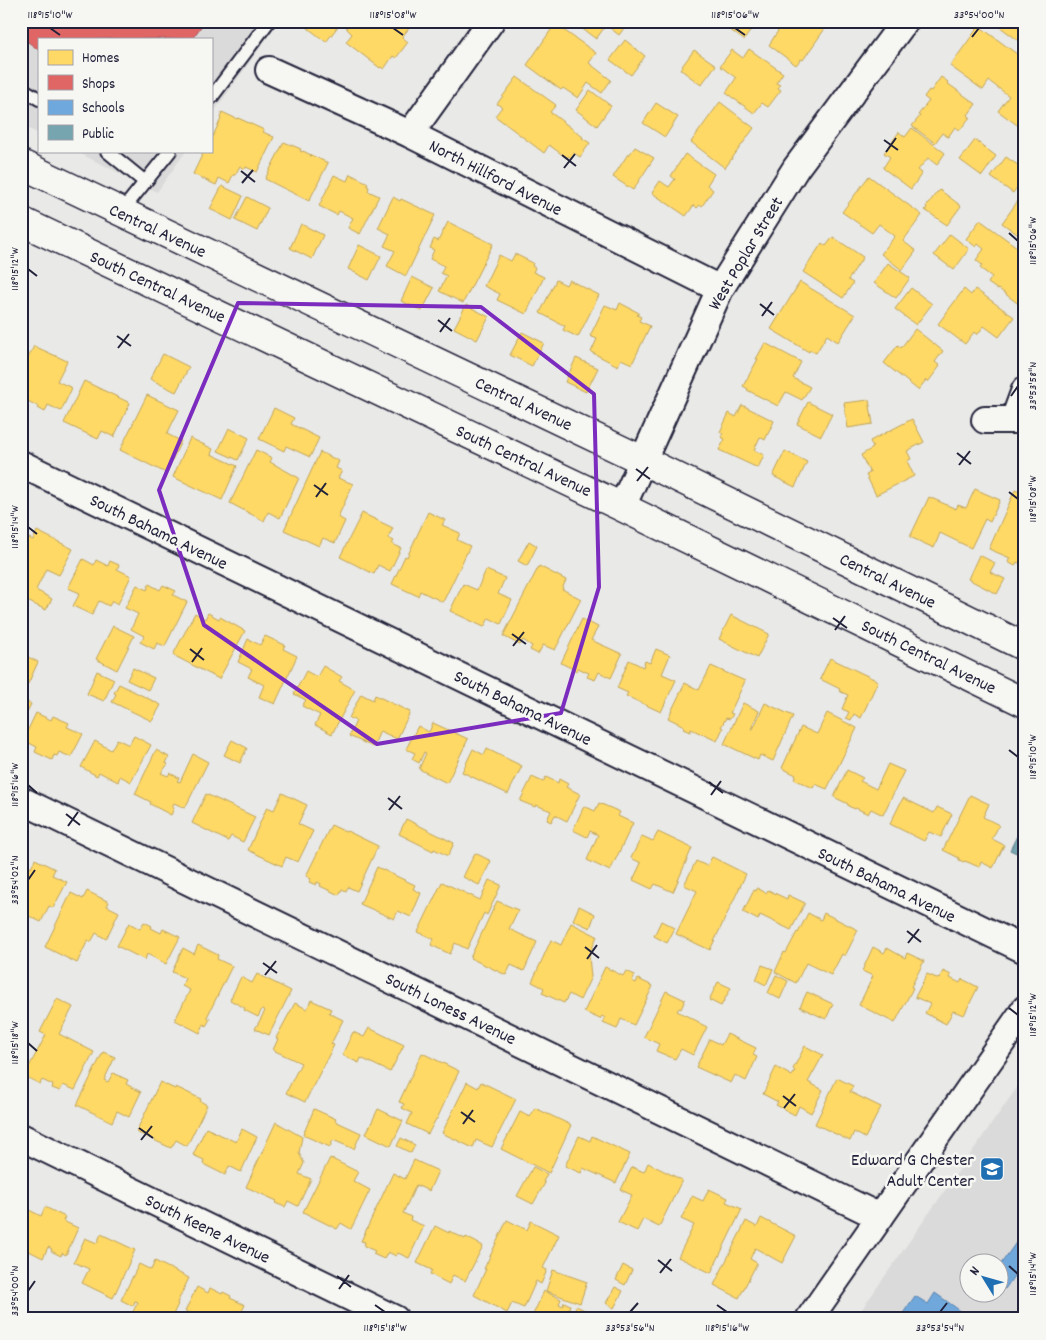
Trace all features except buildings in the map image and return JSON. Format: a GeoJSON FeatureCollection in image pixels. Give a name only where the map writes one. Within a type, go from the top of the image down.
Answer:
{"type":"FeatureCollection","features":[{"type":"Feature","properties":{"kind":"main road","name":"Central Avenue"},"geometry":{"type":"LineString","coordinates":[[21,164],[642,460],[1025,647]]}},
{"type":"Feature","properties":{"kind":"main road","name":"South Central Avenue"},"geometry":{"type":"LineString","coordinates":[[21,221],[622,507],[1025,703]]}},
{"type":"Feature","properties":{"kind":"street"},"geometry":{"type":"LineString","coordinates":[[410,134],[491,21]]}},
{"type":"Feature","properties":{"kind":"street","name":"West Poplar Street"},"geometry":{"type":"LineString","coordinates":[[622,507],[720,289],[796,168],[905,21]]}},
{"type":"Feature","properties":{"kind":"street","name":"North Hillford Avenue"},"geometry":{"type":"LineString","coordinates":[[269,70],[410,134],[720,289]]}},
{"type":"Feature","properties":{"kind":"street"},"geometry":{"type":"LineString","coordinates":[[985,420],[1019,426],[1025,390]]}},
{"type":"Feature","properties":{"kind":"street","name":"South Bahama Avenue"},"geometry":{"type":"LineString","coordinates":[[21,464],[1025,950]]}},
{"type":"Feature","properties":{"kind":"street","name":"South Loness Avenue"},"geometry":{"type":"LineString","coordinates":[[21,800],[880,1217]]}},
{"type":"Feature","properties":{"kind":"street"},"geometry":{"type":"LineString","coordinates":[[810,1319],[1025,1009]]}},
{"type":"Feature","properties":{"kind":"street","name":"South Keene Avenue"},"geometry":{"type":"LineString","coordinates":[[21,1137],[395,1319]]}},
{"type":"Feature","properties":{"kind":"lane"},"geometry":{"type":"LineString","coordinates":[[212,97],[269,21]]}},
{"type":"Feature","properties":{"kind":"lane"},"geometry":{"type":"LineString","coordinates":[[21,88],[38,98]]}},
{"type":"Feature","properties":{"kind":"lane"},"geometry":{"type":"LineString","coordinates":[[108,152],[145,182]]}},
{"type":"Feature","properties":{"kind":"lane"},"geometry":{"type":"LineString","coordinates":[[121,212],[169,152]]}},
{"type":"Feature","properties":{"kind":"highlighted area"},"geometry":{"type":"Polygon","coordinates":[[[238,303],[481,307],[594,394],[599,587],[561,713],[377,744],[204,625],[159,490],[238,303]]]}},
{"type":"Feature","properties":{"kind":"shaded area"},"geometry":{"type":"Polygon","coordinates":[[[21,21],[279,21],[212,115],[212,38],[38,38],[38,134],[21,125],[21,21]]]}},
{"type":"Feature","properties":{"kind":"shaded area"},"geometry":{"type":"Polygon","coordinates":[[[77,152],[185,152],[157,192],[77,152]]]}},
{"type":"Feature","properties":{"kind":"shaded area","name":"Edward G Chester Adult Center"},"geometry":{"type":"Polygon","coordinates":[[[1025,1076],[1025,1319],[855,1319],[1025,1076]]]}},
{"type":"Feature","properties":{"kind":"place","name":"Edward G Chester Adult Center"},"geometry":{"type":"Point","coordinates":[992,1169]}}]}
